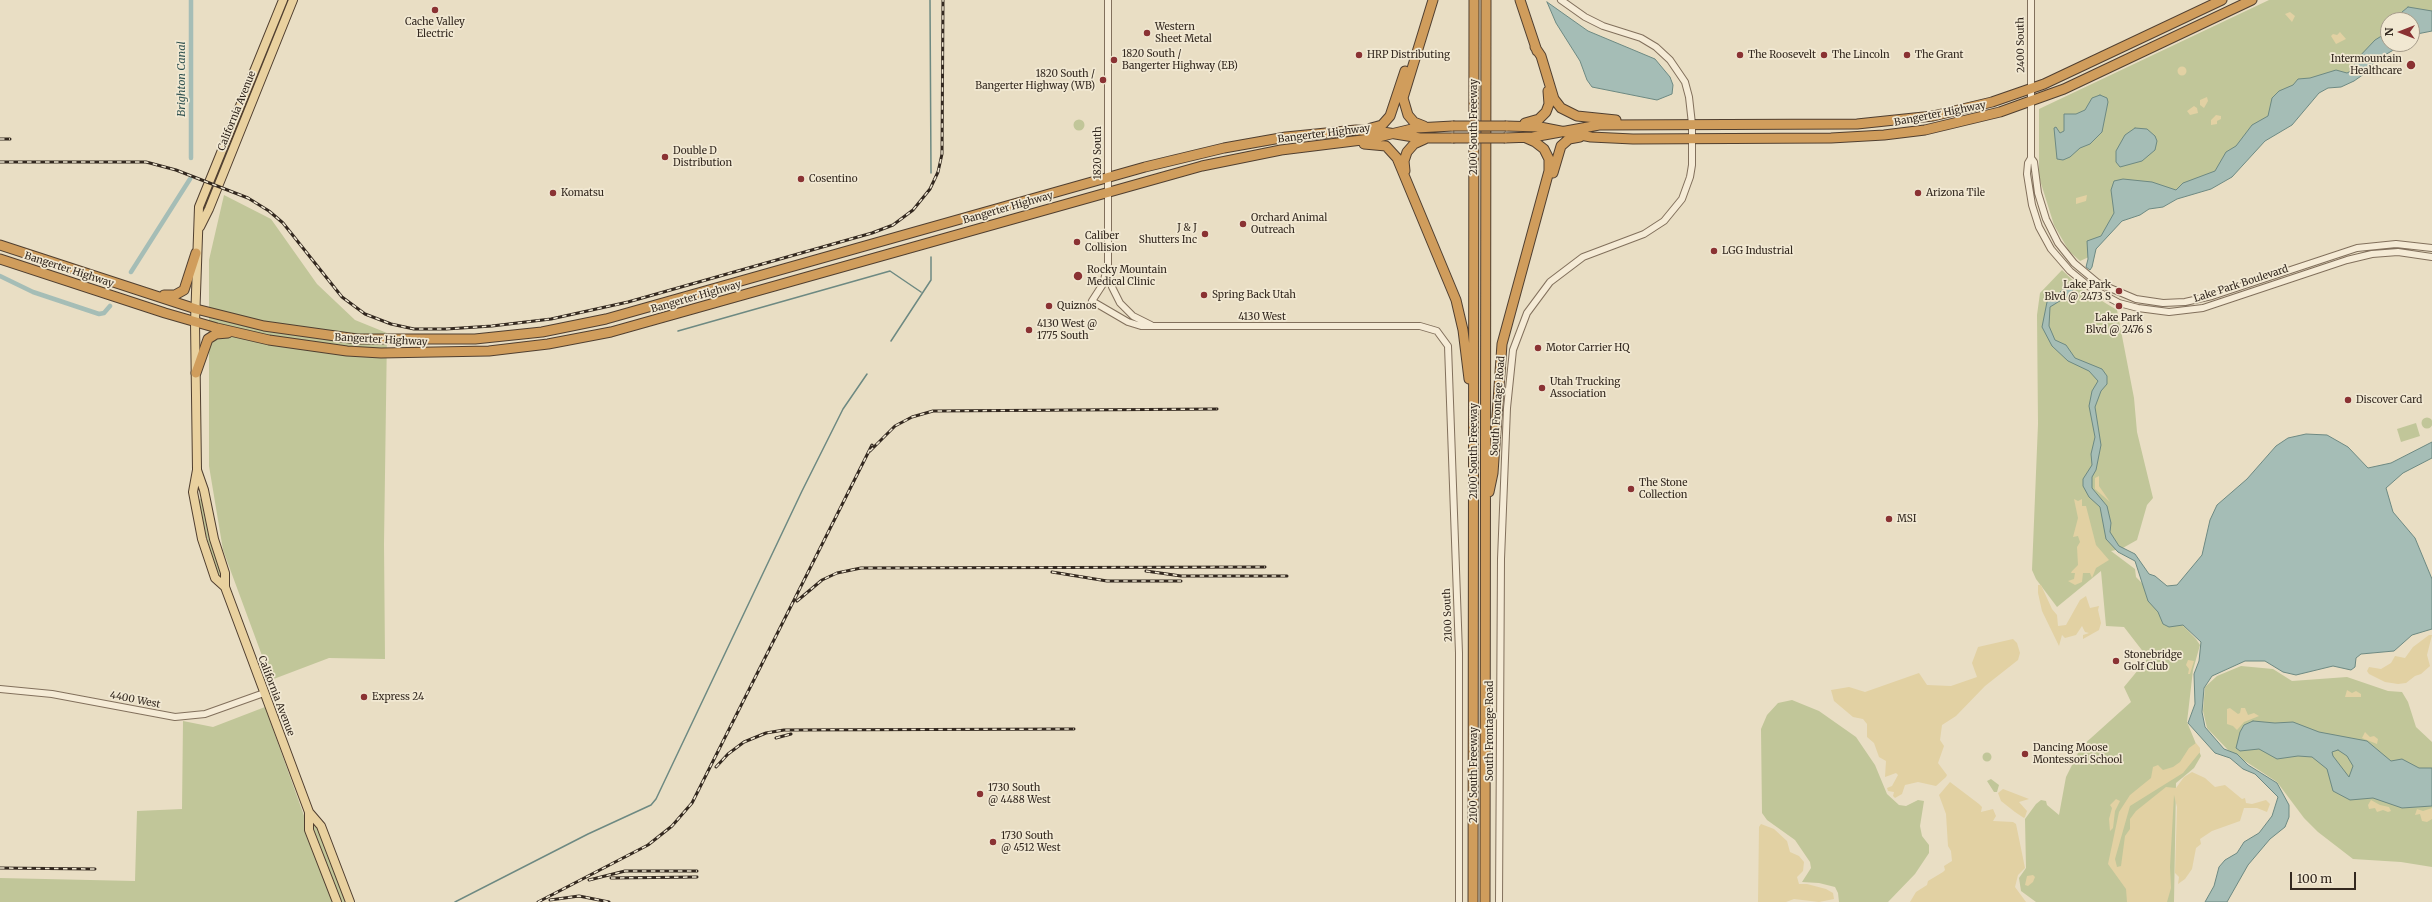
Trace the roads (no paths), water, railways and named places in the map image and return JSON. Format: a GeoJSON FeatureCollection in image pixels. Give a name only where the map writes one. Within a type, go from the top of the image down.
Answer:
{"type":"FeatureCollection","features":[{"type":"Feature","properties":{"kind":"highway"},"geometry":{"type":"LineString","coordinates":[[1429,126],[1413,120],[1406,113],[1403,104],[1404,92],[1433,0]]}},
{"type":"Feature","properties":{"kind":"highway","name":"2100 South Freeway"},"geometry":{"type":"LineString","coordinates":[[1473,902],[1474,0]]}},
{"type":"Feature","properties":{"kind":"highway","name":"2100 South Freeway"},"geometry":{"type":"LineString","coordinates":[[1485,902],[1486,0]]}},
{"type":"Feature","properties":{"kind":"highway"},"geometry":{"type":"LineString","coordinates":[[1506,126],[1536,120],[1543,115],[1548,108],[1549,93],[1520,0]]}},
{"type":"Feature","properties":{"kind":"highway","name":"Bangerter Highway"},"geometry":{"type":"LineString","coordinates":[[0,245],[152,295],[196,308],[285,330],[357,339],[451,340],[542,332],[625,314],[1182,157],[1263,141],[1310,134],[1366,130],[1428,138],[1524,138],[1590,126],[1673,124],[1813,125],[1895,121],[1971,108],[2031,89],[2222,0]]}},
{"type":"Feature","properties":{"kind":"highway","name":"Bangerter Highway"},"geometry":{"type":"LineString","coordinates":[[0,259],[195,322],[233,332],[302,345],[381,353],[462,353],[548,344],[627,328],[1108,191],[1259,154],[1370,139],[1429,126],[1540,127],[1583,136],[1692,139],[1884,135],[1972,120],[2031,102],[2077,83],[2252,0]]}},
{"type":"Feature","properties":{"kind":"highway"},"geometry":{"type":"LineString","coordinates":[[1366,130],[1378,127],[1390,116],[1400,82],[1422,33]]}},
{"type":"Feature","properties":{"kind":"highway"},"geometry":{"type":"LineString","coordinates":[[1535,47],[1541,56],[1554,99],[1561,108],[1570,114],[1584,117],[1673,124]]}},
{"type":"Feature","properties":{"kind":"highway"},"geometry":{"type":"LineString","coordinates":[[1528,248],[1559,149],[1569,139],[1583,136]]}},
{"type":"Feature","properties":{"kind":"highway"},"geometry":{"type":"LineString","coordinates":[[1428,138],[1411,146],[1404,161],[1405,169],[1418,205],[1456,300],[1463,330],[1471,400],[1474,531]]}},
{"type":"Feature","properties":{"kind":"highway"},"geometry":{"type":"LineString","coordinates":[[1485,511],[1493,473],[1502,344],[1550,166],[1543,148],[1524,138]]}},
{"type":"Feature","properties":{"kind":"highway"},"geometry":{"type":"LineString","coordinates":[[1338,143],[1379,144],[1391,149],[1397,158],[1418,205]]}},
{"type":"Feature","properties":{"kind":"highway"},"geometry":{"type":"LineString","coordinates":[[152,295],[173,296],[182,291],[196,253]]}},
{"type":"Feature","properties":{"kind":"highway"},"geometry":{"type":"LineString","coordinates":[[196,373],[208,339],[218,333],[233,332]]}},
{"type":"Feature","properties":{"kind":"main road","name":"California Avenue"},"geometry":{"type":"LineString","coordinates":[[225,587],[215,578],[202,539],[193,492],[197,470],[195,322],[196,253],[202,201],[283,0]]}},
{"type":"Feature","properties":{"kind":"main road","name":"California Avenue"},"geometry":{"type":"LineString","coordinates":[[199,229],[209,209],[293,0]]}},
{"type":"Feature","properties":{"kind":"main road","name":"California Avenue"},"geometry":{"type":"LineString","coordinates":[[197,470],[204,490],[214,538],[225,573],[225,587],[309,812],[310,830],[337,902]]}},
{"type":"Feature","properties":{"kind":"main road","name":"California Avenue"},"geometry":{"type":"LineString","coordinates":[[309,812],[321,826],[350,902]]}},
{"type":"Feature","properties":{"kind":"street","name":"1820 South"},"geometry":{"type":"LineString","coordinates":[[1092,301],[1103,284],[1108,264],[1108,0]]}},
{"type":"Feature","properties":{"kind":"street","name":"South Frontage Road"},"geometry":{"type":"LineString","coordinates":[[1499,902],[1501,538],[1507,408],[1513,350],[1527,313],[1537,297],[1564,270],[1594,252],[1644,234],[1664,221],[1675,209],[1684,194],[1690,177],[1692,124],[1684,82],[1670,60],[1656,47],[1642,38],[1597,23],[1561,0]]}},
{"type":"Feature","properties":{"kind":"street","name":"2400 South"},"geometry":{"type":"LineString","coordinates":[[2031,0],[2031,89]]}},
{"type":"Feature","properties":{"kind":"street","name":"Lake Park Boulevard"},"geometry":{"type":"LineString","coordinates":[[2031,89],[2031,158],[2044,215],[2063,250],[2080,268],[2098,283],[2136,299],[2163,303],[2194,301],[2365,246],[2400,244],[2432,248]]}},
{"type":"Feature","properties":{"kind":"street","name":"Lake Park Boulevard"},"geometry":{"type":"LineString","coordinates":[[2031,158],[2028,162],[2027,174],[2032,205],[2043,234],[2056,256],[2070,271],[2091,288],[2119,303],[2138,308],[2169,312],[2203,308],[2343,262],[2372,254],[2402,253],[2432,257]]}},
{"type":"Feature","properties":{"kind":"street"},"geometry":{"type":"LineString","coordinates":[[1108,264],[1112,287],[1120,303],[1132,316],[1161,327]]}},
{"type":"Feature","properties":{"kind":"street","name":"4130 West"},"geometry":{"type":"LineString","coordinates":[[1092,301],[1128,322],[1141,326],[1420,326],[1437,331]]}},
{"type":"Feature","properties":{"kind":"street","name":"2100 South"},"geometry":{"type":"LineString","coordinates":[[1437,331],[1448,346],[1459,653],[1458,902]]}},
{"type":"Feature","properties":{"kind":"street","name":"4400 West"},"geometry":{"type":"LineString","coordinates":[[0,689],[52,694],[174,717],[212,713],[264,693]]}},
{"type":"Feature","properties":{"kind":"water"},"geometry":{"type":"Polygon","coordinates":[[[1547,2],[1588,31],[1655,59],[1670,77],[1673,85],[1672,94],[1657,100],[1592,87],[1587,80],[1580,61],[1556,23],[1547,2]]]}},
{"type":"Feature","properties":{"kind":"water"},"geometry":{"type":"Polygon","coordinates":[[[2408,7],[2432,11],[2432,31],[2420,33],[2420,12],[2402,12],[2408,7]]]}},
{"type":"Feature","properties":{"kind":"water"},"geometry":{"type":"Polygon","coordinates":[[[2380,37],[2380,52],[2390,52],[2376,60],[2364,74],[2341,87],[2328,88],[2319,93],[2292,125],[2265,141],[2232,177],[2211,189],[2177,199],[2163,207],[2149,209],[2140,215],[2122,221],[2096,249],[2090,270],[2086,267],[2088,259],[2087,241],[2101,236],[2114,213],[2111,190],[2114,181],[2123,179],[2152,182],[2176,190],[2183,183],[2215,171],[2226,152],[2236,146],[2252,125],[2268,116],[2272,98],[2279,91],[2293,85],[2298,79],[2310,78],[2336,70],[2347,73],[2351,71],[2357,59],[2375,40],[2380,37]]]}},
{"type":"Feature","properties":{"kind":"water"},"geometry":{"type":"Polygon","coordinates":[[[2100,95],[2107,98],[2108,102],[2102,132],[2090,144],[2080,148],[2070,157],[2063,160],[2057,159],[2054,128],[2056,127],[2060,133],[2064,131],[2064,114],[2076,114],[2085,110],[2092,98],[2100,95]]]}},
{"type":"Feature","properties":{"kind":"water"},"geometry":{"type":"Polygon","coordinates":[[[2135,128],[2147,129],[2155,136],[2157,141],[2155,150],[2142,161],[2120,167],[2116,162],[2116,151],[2125,135],[2135,128]]]}},
{"type":"Feature","properties":{"kind":"water"},"geometry":{"type":"Polygon","coordinates":[[[2072,283],[2075,286],[2071,294],[2050,307],[2049,326],[2055,340],[2066,345],[2075,358],[2102,369],[2107,376],[2107,384],[2101,391],[2095,407],[2101,445],[2096,470],[2092,477],[2092,488],[2107,506],[2111,523],[2110,532],[2119,546],[2135,554],[2149,574],[2155,576],[2167,586],[2177,585],[2202,555],[2210,520],[2217,505],[2247,479],[2276,446],[2288,438],[2306,434],[2327,435],[2348,447],[2368,468],[2391,463],[2432,442],[2432,458],[2403,473],[2386,488],[2393,512],[2415,538],[2432,579],[2432,629],[2412,635],[2394,651],[2361,654],[2356,658],[2355,667],[2351,670],[2333,666],[2296,675],[2283,672],[2265,661],[2245,661],[2212,676],[2204,688],[2202,712],[2205,727],[2224,749],[2237,754],[2248,765],[2277,783],[2289,805],[2289,817],[2285,827],[2270,839],[2248,865],[2227,902],[2205,902],[2214,886],[2219,867],[2225,860],[2237,853],[2244,842],[2259,833],[2272,816],[2278,797],[2255,774],[2243,769],[2230,758],[2215,753],[2188,723],[2195,704],[2194,674],[2199,661],[2201,642],[2183,625],[2169,627],[2163,624],[2158,612],[2148,601],[2135,561],[2118,552],[2106,539],[2100,507],[2089,497],[2083,486],[2083,479],[2092,465],[2091,454],[2095,437],[2089,406],[2092,391],[2098,381],[2089,371],[2068,361],[2052,346],[2042,327],[2047,302],[2072,283]]]}},
{"type":"Feature","properties":{"kind":"water"},"geometry":{"type":"Polygon","coordinates":[[[2253,721],[2275,723],[2293,722],[2319,732],[2367,741],[2391,761],[2402,759],[2419,768],[2432,768],[2432,806],[2402,808],[2373,798],[2350,800],[2333,791],[2327,769],[2312,757],[2298,756],[2277,759],[2259,749],[2240,751],[2236,748],[2240,732],[2244,725],[2253,721]],[[2338,750],[2332,752],[2333,756],[2349,777],[2353,766],[2347,756],[2338,750]]]}},
{"type":"Feature","properties":{"kind":"waterway","name":"Brighton Canal"},"geometry":{"type":"LineString","coordinates":[[191,0],[191,158]]}},
{"type":"Feature","properties":{"kind":"waterway"},"geometry":{"type":"LineString","coordinates":[[930,0],[931,173]]}},
{"type":"Feature","properties":{"kind":"waterway","name":"Brighton Canal"},"geometry":{"type":"LineString","coordinates":[[131,272],[190,179]]}},
{"type":"Feature","properties":{"kind":"waterway"},"geometry":{"type":"LineString","coordinates":[[891,341],[931,280],[931,257]]}},
{"type":"Feature","properties":{"kind":"waterway"},"geometry":{"type":"LineString","coordinates":[[678,331],[890,271],[921,292]]}},
{"type":"Feature","properties":{"kind":"waterway","name":"Brighton Canal"},"geometry":{"type":"LineString","coordinates":[[0,276],[33,292],[99,314],[104,313],[110,306]]}},
{"type":"Feature","properties":{"kind":"waterway"},"geometry":{"type":"LineString","coordinates":[[455,902],[588,834],[651,805],[656,799],[802,491],[843,409],[867,374]]}},
{"type":"Feature","properties":{"kind":"railway"},"geometry":{"type":"LineString","coordinates":[[0,162],[146,162],[176,170],[248,198],[269,211],[283,223],[342,297],[365,314],[391,324],[414,329],[446,329],[492,326],[551,319],[628,302],[872,233],[893,225],[913,210],[930,189],[938,172],[942,154],[943,0]]}},
{"type":"Feature","properties":{"kind":"railway"},"geometry":{"type":"LineString","coordinates":[[0,139],[10,139]]}},
{"type":"Feature","properties":{"kind":"railway"},"geometry":{"type":"LineString","coordinates":[[870,451],[895,426],[912,417],[933,411],[1217,409]]}},
{"type":"Feature","properties":{"kind":"railway"},"geometry":{"type":"LineString","coordinates":[[538,902],[648,845],[672,826],[692,803],[872,445]]}},
{"type":"Feature","properties":{"kind":"railway"},"geometry":{"type":"LineString","coordinates":[[797,601],[822,580],[837,573],[861,568],[1265,567]]}},
{"type":"Feature","properties":{"kind":"railway"},"geometry":{"type":"LineString","coordinates":[[1146,571],[1181,576],[1287,576]]}},
{"type":"Feature","properties":{"kind":"railway"},"geometry":{"type":"LineString","coordinates":[[1052,572],[1107,581],[1181,581]]}},
{"type":"Feature","properties":{"kind":"railway"},"geometry":{"type":"LineString","coordinates":[[716,767],[728,754],[744,742],[766,733],[784,730],[1074,729]]}},
{"type":"Feature","properties":{"kind":"railway"},"geometry":{"type":"LineString","coordinates":[[776,738],[791,734]]}},
{"type":"Feature","properties":{"kind":"railway"},"geometry":{"type":"LineString","coordinates":[[0,868],[95,869]]}},
{"type":"Feature","properties":{"kind":"railway"},"geometry":{"type":"LineString","coordinates":[[589,880],[625,871],[697,871]]}},
{"type":"Feature","properties":{"kind":"railway"},"geometry":{"type":"LineString","coordinates":[[611,878],[697,877]]}},
{"type":"Feature","properties":{"kind":"railway"},"geometry":{"type":"LineString","coordinates":[[550,900],[579,896],[609,902]]}},
{"type":"Feature","properties":{"kind":"place","name":"Cache Valley Electric"},"geometry":{"type":"Point","coordinates":[435,10]}},
{"type":"Feature","properties":{"kind":"place","name":"Western Sheet Metal"},"geometry":{"type":"Point","coordinates":[1147,33]}},
{"type":"Feature","properties":{"kind":"place","name":"HRP Distributing"},"geometry":{"type":"Point","coordinates":[1359,55]}},
{"type":"Feature","properties":{"kind":"place","name":"The Roosevelt"},"geometry":{"type":"Point","coordinates":[1740,55]}},
{"type":"Feature","properties":{"kind":"place","name":"The Lincoln"},"geometry":{"type":"Point","coordinates":[1824,55]}},
{"type":"Feature","properties":{"kind":"place","name":"The Grant"},"geometry":{"type":"Point","coordinates":[1907,55]}},
{"type":"Feature","properties":{"kind":"place","name":"1820 South / Bangerter Highway (EB)"},"geometry":{"type":"Point","coordinates":[1114,60]}},
{"type":"Feature","properties":{"kind":"place","name":"Intermountain Healthcare"},"geometry":{"type":"Point","coordinates":[2411,65]}},
{"type":"Feature","properties":{"kind":"place","name":"1820 South / Bangerter Highway (WB)"},"geometry":{"type":"Point","coordinates":[1103,80]}},
{"type":"Feature","properties":{"kind":"place","name":"Double D Distribution"},"geometry":{"type":"Point","coordinates":[665,157]}},
{"type":"Feature","properties":{"kind":"place","name":"Cosentino"},"geometry":{"type":"Point","coordinates":[801,179]}},
{"type":"Feature","properties":{"kind":"place","name":"Komatsu"},"geometry":{"type":"Point","coordinates":[553,193]}},
{"type":"Feature","properties":{"kind":"place","name":"Arizona Tile"},"geometry":{"type":"Point","coordinates":[1918,193]}},
{"type":"Feature","properties":{"kind":"place","name":"Orchard Animal Outreach"},"geometry":{"type":"Point","coordinates":[1243,224]}},
{"type":"Feature","properties":{"kind":"place","name":"J & J Shutters Inc"},"geometry":{"type":"Point","coordinates":[1205,234]}},
{"type":"Feature","properties":{"kind":"place","name":"Caliber Collision"},"geometry":{"type":"Point","coordinates":[1077,242]}},
{"type":"Feature","properties":{"kind":"place","name":"LGG Industrial"},"geometry":{"type":"Point","coordinates":[1714,251]}},
{"type":"Feature","properties":{"kind":"place","name":"Rocky Mountain Medical Clinic"},"geometry":{"type":"Point","coordinates":[1078,276]}},
{"type":"Feature","properties":{"kind":"place","name":"Lake Park Blvd @ 2473 S"},"geometry":{"type":"Point","coordinates":[2119,291]}},
{"type":"Feature","properties":{"kind":"place","name":"Spring Back Utah"},"geometry":{"type":"Point","coordinates":[1204,295]}},
{"type":"Feature","properties":{"kind":"place","name":"Quiznos"},"geometry":{"type":"Point","coordinates":[1049,306]}},
{"type":"Feature","properties":{"kind":"place","name":"Lake Park Blvd @ 2476 S"},"geometry":{"type":"Point","coordinates":[2119,306]}},
{"type":"Feature","properties":{"kind":"place","name":"4130 West @ 1775 South"},"geometry":{"type":"Point","coordinates":[1029,330]}},
{"type":"Feature","properties":{"kind":"place","name":"Motor Carrier HQ"},"geometry":{"type":"Point","coordinates":[1538,348]}},
{"type":"Feature","properties":{"kind":"place","name":"Utah Trucking Association"},"geometry":{"type":"Point","coordinates":[1542,388]}},
{"type":"Feature","properties":{"kind":"place","name":"Discover Card"},"geometry":{"type":"Point","coordinates":[2348,400]}},
{"type":"Feature","properties":{"kind":"place","name":"The Stone Collection"},"geometry":{"type":"Point","coordinates":[1631,489]}},
{"type":"Feature","properties":{"kind":"place","name":"MSI"},"geometry":{"type":"Point","coordinates":[1889,519]}},
{"type":"Feature","properties":{"kind":"place","name":"Stonebridge Golf Club"},"geometry":{"type":"Point","coordinates":[2116,661]}},
{"type":"Feature","properties":{"kind":"place","name":"Express 24"},"geometry":{"type":"Point","coordinates":[364,697]}},
{"type":"Feature","properties":{"kind":"place","name":"Dancing Moose Montessori School"},"geometry":{"type":"Point","coordinates":[2025,754]}},
{"type":"Feature","properties":{"kind":"place","name":"1730 South @ 4488 West"},"geometry":{"type":"Point","coordinates":[980,794]}},
{"type":"Feature","properties":{"kind":"place","name":"1730 South @ 4512 West"},"geometry":{"type":"Point","coordinates":[993,842]}}]}
